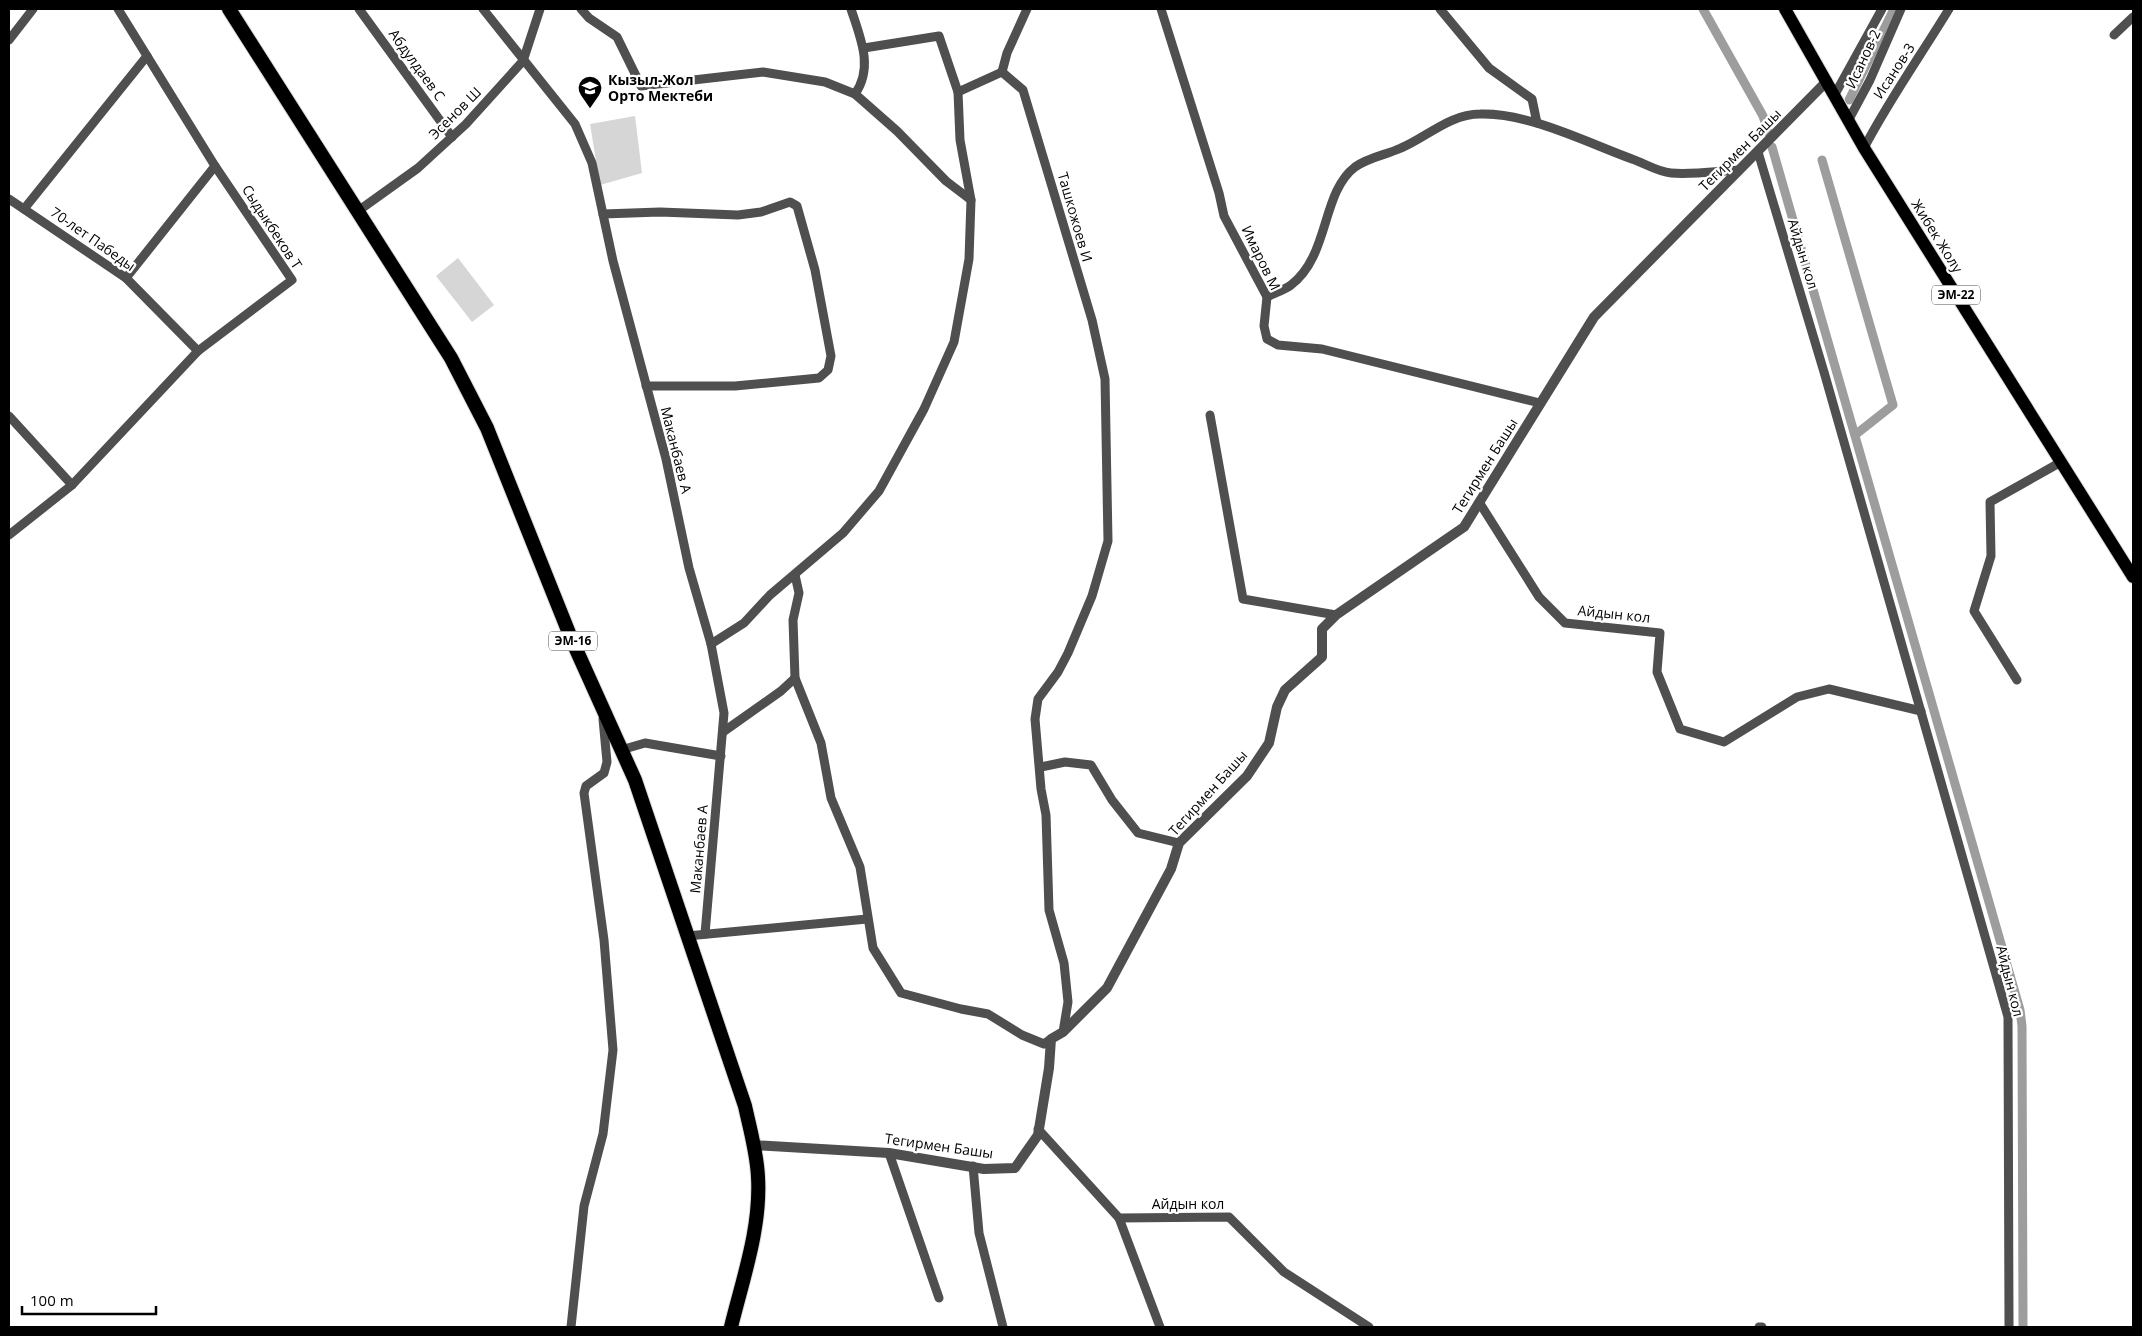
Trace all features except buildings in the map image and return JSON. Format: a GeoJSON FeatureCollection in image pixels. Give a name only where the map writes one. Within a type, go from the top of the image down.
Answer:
{"type":"FeatureCollection","features":[{"type":"Feature","properties":{"kind":"highway","name":"ЭМ-16"},"geometry":{"type":"LineString","coordinates":[[229,9],[451,358],[487,428],[572,638],[635,780],[745,1106],[753,1145],[758,1176],[758,1207],[754,1237],[731,1327]]}},
{"type":"Feature","properties":{"kind":"main road","name":"Жибек Жолу"},"geometry":{"type":"LineString","coordinates":[[1785,9],[1864,148],[2133,577]]}},
{"type":"Feature","properties":{"kind":"street"},"geometry":{"type":"LineString","coordinates":[[9,40],[33,9]]}},
{"type":"Feature","properties":{"kind":"street","name":"Сыдыкбеков Т"},"geometry":{"type":"LineString","coordinates":[[118,9],[215,166],[292,280],[198,352]]}},
{"type":"Feature","properties":{"kind":"street","name":"Абдулдаев С"},"geometry":{"type":"LineString","coordinates":[[359,9],[452,137]]}},
{"type":"Feature","properties":{"kind":"street","name":"Маканбаев А"},"geometry":{"type":"LineString","coordinates":[[483,9],[575,124],[592,163],[613,261],[666,459],[689,568],[711,644],[724,713],[705,934]]}},
{"type":"Feature","properties":{"kind":"street","name":"Эсенов Ш"},"geometry":{"type":"LineString","coordinates":[[358,211],[418,168],[466,124],[523,61],[540,9]]}},
{"type":"Feature","properties":{"kind":"street"},"geometry":{"type":"LineString","coordinates":[[580,9],[589,18],[616,37],[640,86],[763,72],[825,82],[855,94],[946,180],[971,200]]}},
{"type":"Feature","properties":{"kind":"street"},"geometry":{"type":"LineString","coordinates":[[851,9],[864,48],[863,82],[855,94]]}},
{"type":"Feature","properties":{"kind":"street"},"geometry":{"type":"LineString","coordinates":[[958,92],[1002,72],[1007,52],[1027,9]]}},
{"type":"Feature","properties":{"kind":"street","name":"Имаров М"},"geometry":{"type":"LineString","coordinates":[[1161,9],[1219,193],[1224,216],[1267,297],[1264,326],[1267,339],[1278,344],[1322,349],[1540,403]]}},
{"type":"Feature","properties":{"kind":"street"},"geometry":{"type":"LineString","coordinates":[[1440,9],[1489,68],[1532,99],[1537,123]]}},
{"type":"Feature","properties":{"kind":"street"},"geometry":{"type":"LineString","coordinates":[[1834,96],[1882,9]]}},
{"type":"Feature","properties":{"kind":"street","name":"Исанов-2"},"geometry":{"type":"LineString","coordinates":[[1848,121],[1902,9]]}},
{"type":"Feature","properties":{"kind":"street","name":"Исанов-3"},"geometry":{"type":"LineString","coordinates":[[1864,148],[1879,118],[1912,70],[1949,9]]}},
{"type":"Feature","properties":{"kind":"street"},"geometry":{"type":"LineString","coordinates":[[2114,35],[2133,17]]}},
{"type":"Feature","properties":{"kind":"street"},"geometry":{"type":"LineString","coordinates":[[711,644],[744,623],[770,595],[843,533],[879,491],[924,409],[954,342],[969,258],[971,200],[960,140],[958,92],[939,36],[864,48]]}},
{"type":"Feature","properties":{"kind":"street"},"geometry":{"type":"LineString","coordinates":[[24,209],[147,56]]}},
{"type":"Feature","properties":{"kind":"street","name":"Ташкожоев И"},"geometry":{"type":"LineString","coordinates":[[1002,72],[1023,90],[1092,320],[1105,379],[1108,541],[1092,596],[1068,653],[1058,672],[1038,699],[1036,719],[1041,767],[1041,789],[1046,815],[1049,910],[1064,963],[1068,1002],[1063,1032]]}},
{"type":"Feature","properties":{"kind":"street","name":"Тегирмен Башы"},"geometry":{"type":"LineString","coordinates":[[753,1145],[890,1153],[984,1169],[1015,1168],[1038,1135],[1049,1068],[1051,1039],[1063,1032],[1107,988],[1171,869],[1179,843],[1247,776],[1265,750],[1269,743],[1276,707],[1285,690],[1322,657],[1322,629],[1336,615],[1464,527],[1594,317],[1827,81]]}},
{"type":"Feature","properties":{"kind":"street"},"geometry":{"type":"LineString","coordinates":[[1267,297],[1290,286],[1301,275],[1315,255],[1323,235],[1332,201],[1344,180],[1355,167],[1373,157],[1401,148],[1452,120],[1479,114],[1537,123],[1670,173],[1739,170]]}},
{"type":"Feature","properties":{"kind":"street","name":"Айдын кол"},"geometry":{"type":"LineString","coordinates":[[1758,152],[1824,372],[2008,1017],[2009,1327]]}},
{"type":"Feature","properties":{"kind":"street"},"geometry":{"type":"LineString","coordinates":[[126,278],[215,166]]}},
{"type":"Feature","properties":{"kind":"street","name":"70-лет Пабеды"},"geometry":{"type":"LineString","coordinates":[[9,199],[126,278],[198,352]]}},
{"type":"Feature","properties":{"kind":"street"},"geometry":{"type":"LineString","coordinates":[[603,214],[660,212],[738,215],[762,212],[790,202],[798,206],[815,270],[830,356],[828,370],[819,378],[735,386],[646,386]]}},
{"type":"Feature","properties":{"kind":"street"},"geometry":{"type":"LineString","coordinates":[[9,535],[72,485],[198,352]]}},
{"type":"Feature","properties":{"kind":"street"},"geometry":{"type":"LineString","coordinates":[[1210,415],[1244,599],[1336,615]]}},
{"type":"Feature","properties":{"kind":"street"},"geometry":{"type":"LineString","coordinates":[[9,416],[72,485]]}},
{"type":"Feature","properties":{"kind":"street"},"geometry":{"type":"LineString","coordinates":[[2017,680],[1974,611],[1991,556],[1990,502],[2061,462]]}},
{"type":"Feature","properties":{"kind":"street","name":"Айдын кол"},"geometry":{"type":"LineString","coordinates":[[1479,502],[1539,597],[1565,623],[1660,633],[1657,672],[1680,729],[1724,742],[1797,697],[1829,689],[1921,711]]}},
{"type":"Feature","properties":{"kind":"street"},"geometry":{"type":"LineString","coordinates":[[795,575],[799,593],[793,620],[795,678],[821,743],[831,798],[860,867],[873,948],[901,993],[988,1014],[1022,1036],[1044,1044],[1051,1039]]}},
{"type":"Feature","properties":{"kind":"street"},"geometry":{"type":"LineString","coordinates":[[723,732],[781,691],[795,678]]}},
{"type":"Feature","properties":{"kind":"street"},"geometry":{"type":"LineString","coordinates":[[570,1327],[584,1206],[603,1134],[613,1050],[604,940],[584,793],[586,786],[604,773],[607,762],[602,707]]}},
{"type":"Feature","properties":{"kind":"street"},"geometry":{"type":"LineString","coordinates":[[621,750],[645,743],[721,756]]}},
{"type":"Feature","properties":{"kind":"street"},"geometry":{"type":"LineString","coordinates":[[1041,767],[1065,762],[1091,765],[1112,800],[1138,833],[1179,843]]}},
{"type":"Feature","properties":{"kind":"street"},"geometry":{"type":"LineString","coordinates":[[687,936],[867,919]]}},
{"type":"Feature","properties":{"kind":"street"},"geometry":{"type":"LineString","coordinates":[[1038,1129],[1119,1218],[1160,1327]]}},
{"type":"Feature","properties":{"kind":"street"},"geometry":{"type":"LineString","coordinates":[[890,1153],[939,1298]]}},
{"type":"Feature","properties":{"kind":"street"},"geometry":{"type":"LineString","coordinates":[[973,1166],[979,1233],[1003,1327]]}},
{"type":"Feature","properties":{"kind":"street","name":"Айдын кол"},"geometry":{"type":"LineString","coordinates":[[1119,1218],[1229,1217],[1284,1272],[1369,1327]]}},
{"type":"Feature","properties":{"kind":"shaded area"},"geometry":{"type":"Polygon","coordinates":[[[635,116],[642,173],[600,185],[590,124],[635,116]]]}},
{"type":"Feature","properties":{"kind":"shaded area"},"geometry":{"type":"Polygon","coordinates":[[[458,258],[494,305],[472,322],[436,276],[458,258]]]}},
{"type":"Feature","properties":{"kind":"waterway"},"geometry":{"type":"LineString","coordinates":[[1703,9],[1763,116],[1768,132]]}},
{"type":"Feature","properties":{"kind":"waterway"},"geometry":{"type":"LineString","coordinates":[[1849,100],[1894,9]]}},
{"type":"Feature","properties":{"kind":"waterway"},"geometry":{"type":"LineString","coordinates":[[1772,147],[2020,1010],[2022,1026],[2023,1327]]}},
{"type":"Feature","properties":{"kind":"waterway"},"geometry":{"type":"LineString","coordinates":[[1822,160],[1893,405],[1855,435]]}},
{"type":"Feature","properties":{"kind":"place","name":"Кызыл-Жол Орто Мектеби"},"geometry":{"type":"Point","coordinates":[590,109]}}]}
